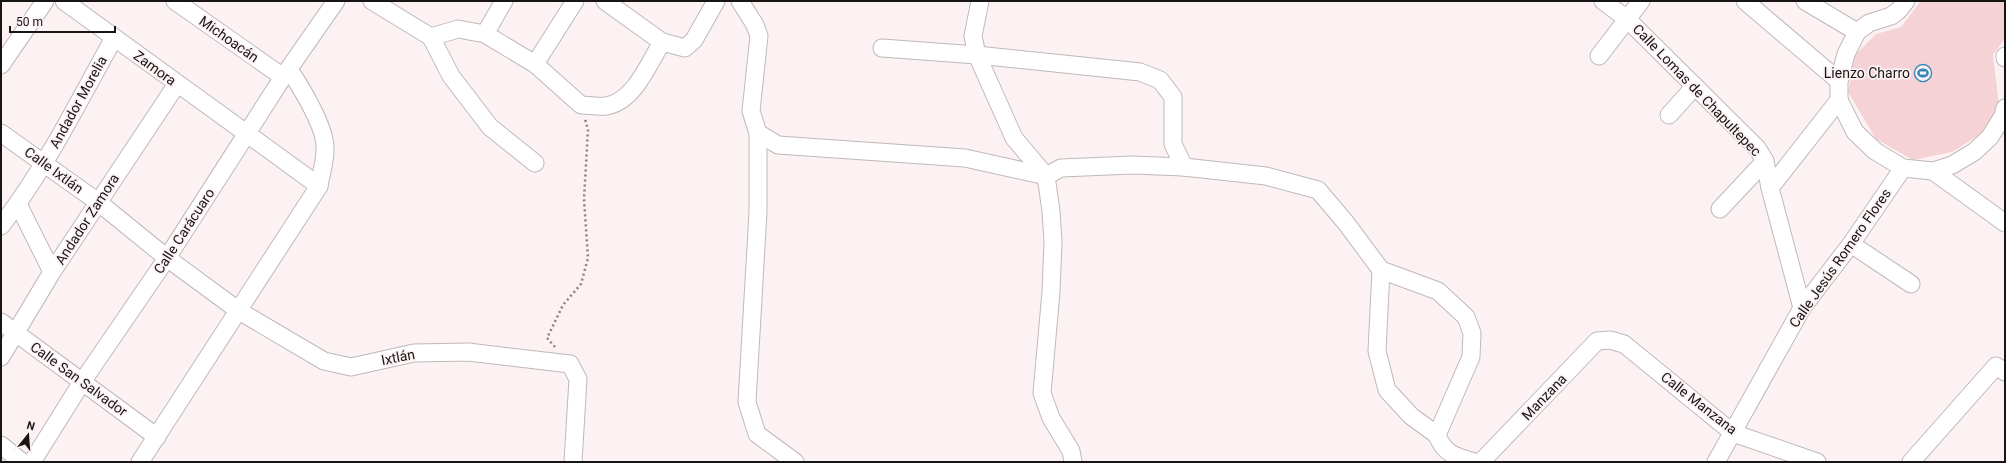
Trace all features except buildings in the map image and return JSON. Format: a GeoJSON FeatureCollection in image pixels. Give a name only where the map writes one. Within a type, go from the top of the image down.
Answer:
{"type":"FeatureCollection","features":[{"type":"Feature","properties":{"kind":"street"},"geometry":{"type":"LineString","coordinates":[[1,65],[45,1]]}},
{"type":"Feature","properties":{"kind":"street","name":"Zamora"},"geometry":{"type":"LineString","coordinates":[[64,1],[319,186]]}},
{"type":"Feature","properties":{"kind":"street","name":"Michoacán"},"geometry":{"type":"LineString","coordinates":[[175,1],[286,73]]}},
{"type":"Feature","properties":{"kind":"street","name":"Calle Carácuaro"},"geometry":{"type":"LineString","coordinates":[[32,462],[82,382],[167,258],[286,73],[336,1]]}},
{"type":"Feature","properties":{"kind":"street"},"geometry":{"type":"LineString","coordinates":[[372,1],[431,38],[451,76],[490,127],[535,163]]}},
{"type":"Feature","properties":{"kind":"street"},"geometry":{"type":"LineString","coordinates":[[485,34],[504,1]]}},
{"type":"Feature","properties":{"kind":"street"},"geometry":{"type":"LineString","coordinates":[[535,64],[575,1]]}},
{"type":"Feature","properties":{"kind":"street"},"geometry":{"type":"LineString","coordinates":[[605,1],[662,42],[685,48],[694,40],[716,1]]}},
{"type":"Feature","properties":{"kind":"street"},"geometry":{"type":"LineString","coordinates":[[740,1],[755,25],[759,36],[751,111],[758,133],[758,212],[747,402],[757,434],[795,462]]}},
{"type":"Feature","properties":{"kind":"street"},"geometry":{"type":"LineString","coordinates":[[980,1],[973,36],[977,55],[1014,138],[1046,176],[1051,211],[1053,242],[1051,292],[1042,393],[1051,418],[1071,451],[1073,462]]}},
{"type":"Feature","properties":{"kind":"street","name":"Calle Lomas de Chapultepec"},"geometry":{"type":"LineString","coordinates":[[1603,1],[1627,19],[1757,148],[1764,161],[1802,308]]}},
{"type":"Feature","properties":{"kind":"street"},"geometry":{"type":"LineString","coordinates":[[1599,56],[1641,1]]}},
{"type":"Feature","properties":{"kind":"street"},"geometry":{"type":"LineString","coordinates":[[1745,1],[1839,81]]}},
{"type":"Feature","properties":{"kind":"street"},"geometry":{"type":"LineString","coordinates":[[1806,1],[1857,32]]}},
{"type":"Feature","properties":{"kind":"street"},"geometry":{"type":"LineString","coordinates":[[1906,1],[1898,11],[1891,16],[1869,23],[1857,32],[1846,54],[1839,81],[1839,100],[1855,132],[1875,151],[1903,168],[1933,170],[1952,165],[1974,152],[1990,137],[2004,114]]}},
{"type":"Feature","properties":{"kind":"street"},"geometry":{"type":"LineString","coordinates":[[431,38],[458,29],[485,34],[535,64],[581,105],[607,106],[621,100],[634,88],[662,42]]}},
{"type":"Feature","properties":{"kind":"street","name":"Andador Morelia"},"geometry":{"type":"LineString","coordinates":[[1,226],[18,204],[44,163],[114,38]]}},
{"type":"Feature","properties":{"kind":"street"},"geometry":{"type":"LineString","coordinates":[[882,48],[977,55],[1140,72],[1160,80],[1173,97],[1173,144],[1184,167]]}},
{"type":"Feature","properties":{"kind":"street"},"geometry":{"type":"LineString","coordinates":[[140,462],[319,186],[326,148],[319,123],[305,93],[286,73]]}},
{"type":"Feature","properties":{"kind":"street","name":"Andador Zamora"},"geometry":{"type":"LineString","coordinates":[[1,357],[52,272],[177,84]]}},
{"type":"Feature","properties":{"kind":"street"},"geometry":{"type":"LineString","coordinates":[[1669,115],[1695,86]]}},
{"type":"Feature","properties":{"kind":"street"},"geometry":{"type":"LineString","coordinates":[[1770,188],[1839,100]]}},
{"type":"Feature","properties":{"kind":"street","name":"Calle Ixtlán"},"geometry":{"type":"LineString","coordinates":[[1,133],[98,202],[167,258],[239,311]]}},
{"type":"Feature","properties":{"kind":"street"},"geometry":{"type":"LineString","coordinates":[[758,133],[778,146],[965,158],[1046,176],[1061,168],[1132,165],[1184,167],[1266,176],[1318,190],[1346,223],[1381,270],[1438,291],[1466,317],[1472,333],[1471,357],[1437,435]]}},
{"type":"Feature","properties":{"kind":"street"},"geometry":{"type":"LineString","coordinates":[[1720,209],[1764,161]]}},
{"type":"Feature","properties":{"kind":"street","name":"Calle Jesús Romero Flores"},"geometry":{"type":"LineString","coordinates":[[1716,462],[1802,308],[1851,244],[1903,168]]}},
{"type":"Feature","properties":{"kind":"street"},"geometry":{"type":"LineString","coordinates":[[1933,170],[2005,223]]}},
{"type":"Feature","properties":{"kind":"street"},"geometry":{"type":"LineString","coordinates":[[18,204],[52,272]]}},
{"type":"Feature","properties":{"kind":"street"},"geometry":{"type":"LineString","coordinates":[[1851,244],[1911,284]]}},
{"type":"Feature","properties":{"kind":"street"},"geometry":{"type":"LineString","coordinates":[[1381,270],[1377,351],[1387,390],[1411,416],[1437,435],[1441,446],[1456,457],[1475,462]]}},
{"type":"Feature","properties":{"kind":"street","name":"Ixtlán"},"geometry":{"type":"LineString","coordinates":[[239,311],[324,361],[351,367],[414,353],[468,352],[570,364]]}},
{"type":"Feature","properties":{"kind":"street","name":"Calle San Salvador"},"geometry":{"type":"LineString","coordinates":[[1,322],[156,437]]}},
{"type":"Feature","properties":{"kind":"street","name":"Calle Manzana"},"geometry":{"type":"LineString","coordinates":[[1610,340],[1624,344],[1733,433],[1817,462]]}},
{"type":"Feature","properties":{"kind":"street","name":"Manzana"},"geometry":{"type":"LineString","coordinates":[[1481,462],[1597,341],[1610,340]]}},
{"type":"Feature","properties":{"kind":"street"},"geometry":{"type":"LineString","coordinates":[[570,364],[578,379],[574,462]]}},
{"type":"Feature","properties":{"kind":"street"},"geometry":{"type":"LineString","coordinates":[[1912,462],[2001,369]]}},
{"type":"Feature","properties":{"kind":"street"},"geometry":{"type":"LineString","coordinates":[[1,445],[22,462]]}},
{"type":"Feature","properties":{"kind":"path"},"geometry":{"type":"LineString","coordinates":[[570,364],[547,338],[563,305],[581,284],[588,258],[584,199],[588,130],[581,105]]}},
{"type":"Feature","properties":{"kind":"shaded area","name":"Lienzo Charro"},"geometry":{"type":"Polygon","coordinates":[[[1921,1],[2005,1],[2005,38],[1993,55],[1999,105],[1982,133],[1952,152],[1913,160],[1876,139],[1848,92],[1855,55],[1876,34],[1901,27],[1921,1]]]}},
{"type":"Feature","properties":{"kind":"place","name":"Lienzo Charro"},"geometry":{"type":"Point","coordinates":[1923,73]}}]}
